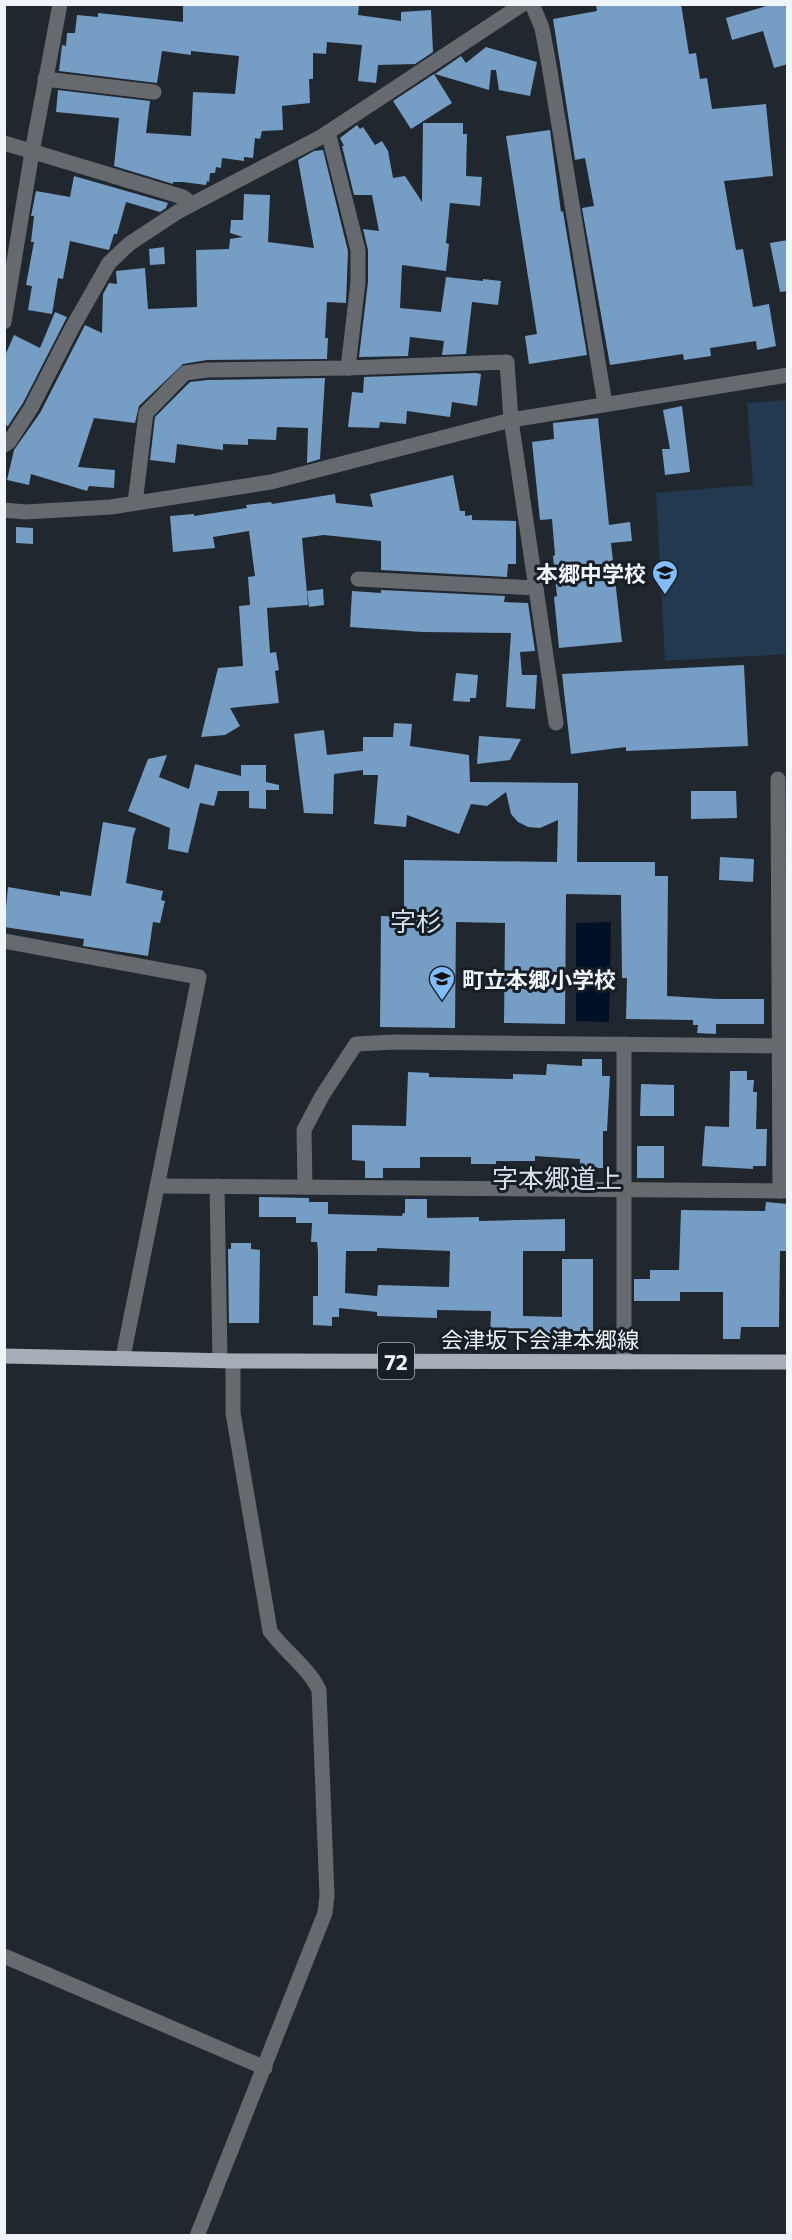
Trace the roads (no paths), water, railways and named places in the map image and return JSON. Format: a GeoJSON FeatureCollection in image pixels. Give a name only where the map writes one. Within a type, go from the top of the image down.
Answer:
{"type":"FeatureCollection","features":[{"type":"Feature","properties":{"kind":"main road","name":"会津坂下会津本郷線"},"geometry":{"type":"LineString","coordinates":[[4,1356],[226,1360],[788,1362]]}},
{"type":"Feature","properties":{"kind":"street"},"geometry":{"type":"LineString","coordinates":[[4,322],[32,150],[60,4]]}},
{"type":"Feature","properties":{"kind":"street"},"geometry":{"type":"LineString","coordinates":[[4,445],[9,442],[31,408],[109,263],[129,244],[192,204],[328,132],[523,4]]}},
{"type":"Feature","properties":{"kind":"street"},"geometry":{"type":"LineString","coordinates":[[532,4],[542,28],[549,65],[604,404]]}},
{"type":"Feature","properties":{"kind":"street"},"geometry":{"type":"LineString","coordinates":[[45,79],[154,92]]}},
{"type":"Feature","properties":{"kind":"street"},"geometry":{"type":"LineString","coordinates":[[328,132],[358,250],[358,282],[348,368]]}},
{"type":"Feature","properties":{"kind":"street"},"geometry":{"type":"LineString","coordinates":[[4,143],[183,197],[192,204]]}},
{"type":"Feature","properties":{"kind":"street"},"geometry":{"type":"LineString","coordinates":[[135,503],[146,413],[185,373],[207,370],[507,362],[511,420],[556,723]]}},
{"type":"Feature","properties":{"kind":"street"},"geometry":{"type":"LineString","coordinates":[[4,510],[25,512],[135,503],[271,482],[511,420],[788,375]]}},
{"type":"Feature","properties":{"kind":"street"},"geometry":{"type":"LineString","coordinates":[[358,579],[536,588]]}},
{"type":"Feature","properties":{"kind":"street"},"geometry":{"type":"LineString","coordinates":[[157,1186],[784,1191],[779,1046],[777,779]]}},
{"type":"Feature","properties":{"kind":"street"},"geometry":{"type":"LineString","coordinates":[[4,941],[199,977],[123,1357]]}},
{"type":"Feature","properties":{"kind":"street"},"geometry":{"type":"LineString","coordinates":[[305,1187],[304,1130],[322,1096],[356,1044],[395,1042],[779,1046]]}},
{"type":"Feature","properties":{"kind":"street"},"geometry":{"type":"LineString","coordinates":[[624,1044],[624,1362]]}},
{"type":"Feature","properties":{"kind":"street"},"geometry":{"type":"LineString","coordinates":[[196,2235],[326,1913],[327,1896],[319,1690],[312,1677],[281,1647],[270,1631],[226,1360],[217,1186]]}},
{"type":"Feature","properties":{"kind":"street"},"geometry":{"type":"LineString","coordinates":[[4,1956],[265,2068]]}},
{"type":"Feature","properties":{"kind":"place","name":"本郷中学校"},"geometry":{"type":"Point","coordinates":[665,596]}},
{"type":"Feature","properties":{"kind":"place","name":"町立本郷小学校"},"geometry":{"type":"Point","coordinates":[442,1002]}},
{"type":"Feature","properties":{"kind":"district","name":"字杉"},"geometry":{"type":"Point","coordinates":[416,920]}},
{"type":"Feature","properties":{"kind":"district","name":"字本郷道上"},"geometry":{"type":"Point","coordinates":[557,1177]}}]}
